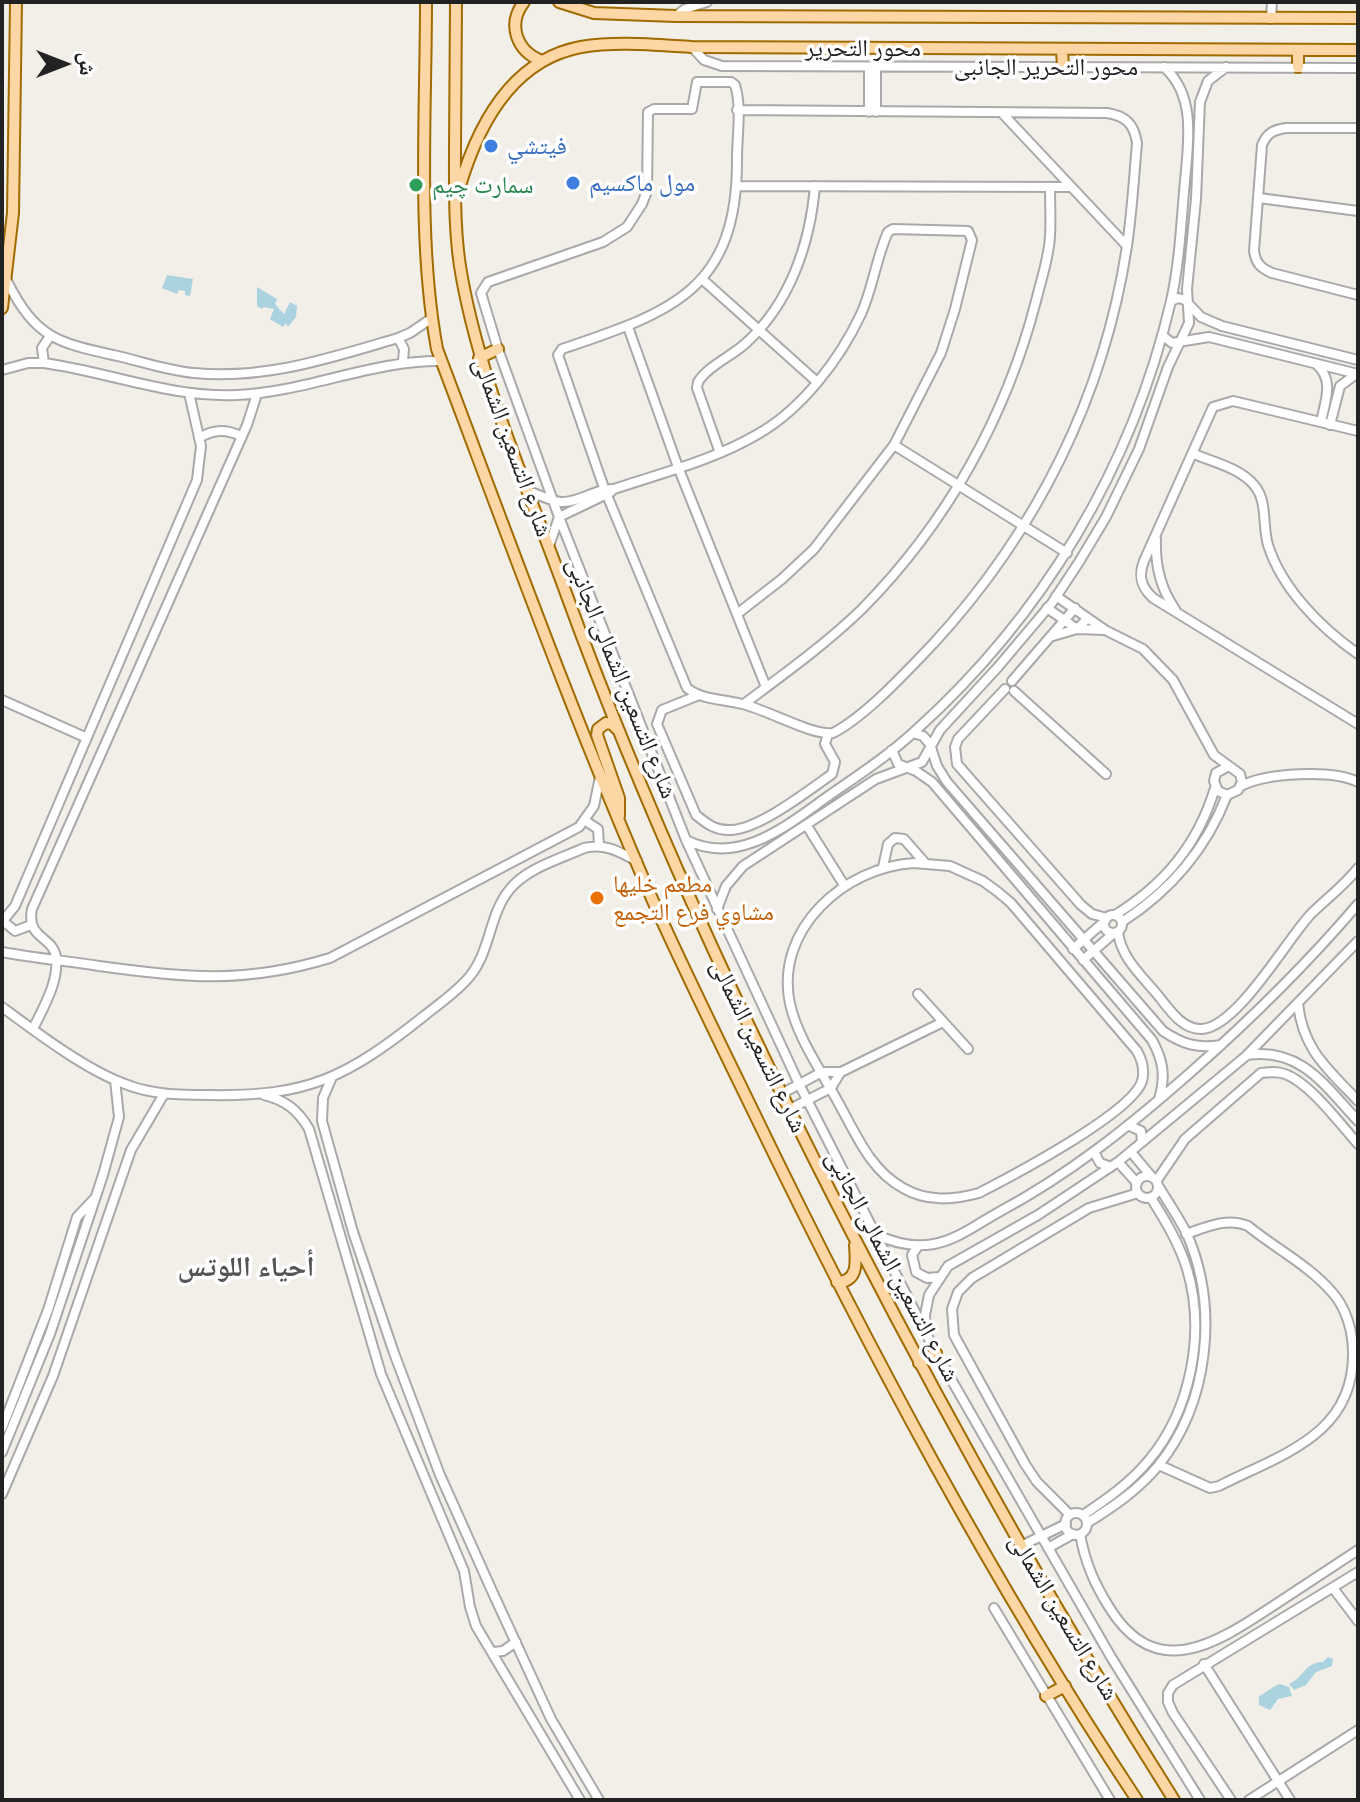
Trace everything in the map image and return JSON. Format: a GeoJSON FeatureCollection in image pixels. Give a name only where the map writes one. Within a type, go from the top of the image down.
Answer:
{"type":"FeatureCollection","features":[{"type":"Feature","properties":{"kind":"main road"},"geometry":{"type":"LineString","coordinates":[[2,308],[13,213],[16,2]]}},
{"type":"Feature","properties":{"kind":"main road","name":"شارع التسعين الشمالى"},"geometry":{"type":"LineString","coordinates":[[426,2],[426,191],[432,318],[442,361],[565,688],[637,862],[837,1282],[915,1429],[1065,1686],[1137,1800]]}},
{"type":"Feature","properties":{"kind":"main road","name":"شارع التسعين الشمالى"},"geometry":{"type":"LineString","coordinates":[[456,2],[455,202],[458,257],[479,358],[617,729],[685,890],[788,1110],[919,1363],[1021,1546],[1174,1800]]}},
{"type":"Feature","properties":{"kind":"main road"},"geometry":{"type":"LineString","coordinates":[[524,2],[515,20],[516,33],[525,51],[542,61]]}},
{"type":"Feature","properties":{"kind":"main road","name":"محور التحرير"},"geometry":{"type":"LineString","coordinates":[[559,2],[594,13],[676,16],[1358,18]]}},
{"type":"Feature","properties":{"kind":"main road","name":"محور التحرير"},"geometry":{"type":"LineString","coordinates":[[455,202],[469,154],[482,126],[504,95],[542,61],[583,47],[624,44],[692,47],[1358,50]]}},
{"type":"Feature","properties":{"kind":"main road"},"geometry":{"type":"LineString","coordinates":[[1062,50],[1063,67]]}},
{"type":"Feature","properties":{"kind":"main road"},"geometry":{"type":"LineString","coordinates":[[1298,50],[1298,67]]}},
{"type":"Feature","properties":{"kind":"main road"},"geometry":{"type":"LineString","coordinates":[[479,358],[498,349]]}},
{"type":"Feature","properties":{"kind":"main road"},"geometry":{"type":"LineString","coordinates":[[617,729],[606,723],[598,729],[597,735],[619,798],[619,817]]}},
{"type":"Feature","properties":{"kind":"main road"},"geometry":{"type":"LineString","coordinates":[[837,1282],[853,1276],[855,1239]]}},
{"type":"Feature","properties":{"kind":"main road"},"geometry":{"type":"LineString","coordinates":[[919,1363],[936,1353]]}},
{"type":"Feature","properties":{"kind":"main road"},"geometry":{"type":"LineString","coordinates":[[1046,1696],[1065,1686]]}},
{"type":"Feature","properties":{"kind":"street"},"geometry":{"type":"LineString","coordinates":[[676,16],[685,9],[707,2]]}},
{"type":"Feature","properties":{"kind":"street"},"geometry":{"type":"LineString","coordinates":[[1271,19],[1272,2]]}},
{"type":"Feature","properties":{"kind":"street","name":"محور التحرير الجانبى"},"geometry":{"type":"LineString","coordinates":[[692,47],[704,60],[722,66],[1358,68]]}},
{"type":"Feature","properties":{"kind":"street"},"geometry":{"type":"LineString","coordinates":[[872,112],[873,67]]}},
{"type":"Feature","properties":{"kind":"street"},"geometry":{"type":"LineString","coordinates":[[686,840],[708,849],[747,846],[801,816],[892,750],[913,733],[989,656],[1043,590],[1067,553],[1093,510],[1125,443],[1171,301],[1180,235],[1188,113],[1182,87],[1164,67]]}},
{"type":"Feature","properties":{"kind":"street"},"geometry":{"type":"LineString","coordinates":[[717,910],[734,875],[754,858],[876,779],[922,762],[940,730],[1047,608],[1099,528],[1139,449],[1168,367],[1189,323],[1188,273],[1203,91],[1216,73],[1226,67]]}},
{"type":"Feature","properties":{"kind":"street","name":"شارع التسعين الشمالى الجانبى"},"geometry":{"type":"LineString","coordinates":[[737,110],[737,90],[733,83],[698,82],[692,109],[654,109],[648,112],[647,191],[627,227],[603,242],[488,282],[482,288],[481,297],[559,517],[686,840],[799,1084],[936,1353],[1111,1657],[1200,1800]]}},
{"type":"Feature","properties":{"kind":"street"},"geometry":{"type":"LineString","coordinates":[[737,110],[1107,113],[1129,121],[1137,143],[1127,246],[1105,344],[1082,417],[1025,527],[967,607],[921,657],[849,722],[828,734],[744,704],[699,695],[682,682],[558,353],[628,327],[667,308],[702,279],[726,240],[734,215],[737,110]]}},
{"type":"Feature","properties":{"kind":"street"},"geometry":{"type":"LineString","coordinates":[[1002,113],[1127,246]]}},
{"type":"Feature","properties":{"kind":"street"},"geometry":{"type":"LineString","coordinates":[[1188,113],[1200,113]]}},
{"type":"Feature","properties":{"kind":"street"},"geometry":{"type":"LineString","coordinates":[[1358,128],[1286,128],[1266,136],[1262,145],[1254,251],[1255,260],[1261,268],[1358,295]]}},
{"type":"Feature","properties":{"kind":"street"},"geometry":{"type":"LineString","coordinates":[[737,186],[1071,187]]}},
{"type":"Feature","properties":{"kind":"street"},"geometry":{"type":"LineString","coordinates":[[720,453],[697,388],[698,382],[759,331],[792,278],[806,242],[815,186]]}},
{"type":"Feature","properties":{"kind":"street"},"geometry":{"type":"LineString","coordinates":[[744,704],[813,652],[873,597],[930,529],[959,485],[1003,401],[1026,339],[1048,250],[1050,187]]}},
{"type":"Feature","properties":{"kind":"street"},"geometry":{"type":"LineString","coordinates":[[1259,198],[1358,211]]}},
{"type":"Feature","properties":{"kind":"street"},"geometry":{"type":"LineString","coordinates":[[528,491],[553,500],[569,501],[609,491],[720,453],[760,434],[792,409],[817,382],[861,313],[888,232],[893,229],[965,230],[970,233],[972,240],[941,353],[894,445],[814,549],[737,614]]}},
{"type":"Feature","properties":{"kind":"street"},"geometry":{"type":"LineString","coordinates":[[702,279],[817,382]]}},
{"type":"Feature","properties":{"kind":"street"},"geometry":{"type":"LineString","coordinates":[[7,281],[27,317],[50,336],[104,353],[190,373],[256,373],[300,367],[398,338],[432,318]]}},
{"type":"Feature","properties":{"kind":"street"},"geometry":{"type":"LineString","coordinates":[[1171,301],[1182,298],[1201,317],[1222,326],[1358,360]]}},
{"type":"Feature","properties":{"kind":"street"},"geometry":{"type":"LineString","coordinates":[[628,327],[678,467],[766,687]]}},
{"type":"Feature","properties":{"kind":"street"},"geometry":{"type":"LineString","coordinates":[[1162,335],[1168,342],[1209,337],[1357,374]]}},
{"type":"Feature","properties":{"kind":"street"},"geometry":{"type":"LineString","coordinates":[[44,363],[42,348],[50,336]]}},
{"type":"Feature","properties":{"kind":"street"},"geometry":{"type":"LineString","coordinates":[[398,338],[404,349],[403,361]]}},
{"type":"Feature","properties":{"kind":"street"},"geometry":{"type":"LineString","coordinates":[[2,370],[44,363],[189,393],[257,394],[403,361],[442,361]]}},
{"type":"Feature","properties":{"kind":"street"},"geometry":{"type":"LineString","coordinates":[[1315,364],[1324,372],[1328,383],[1326,424]]}},
{"type":"Feature","properties":{"kind":"street"},"geometry":{"type":"LineString","coordinates":[[1326,424],[1340,386],[1347,378],[1357,374]]}},
{"type":"Feature","properties":{"kind":"street"},"geometry":{"type":"LineString","coordinates":[[31,925],[15,931],[2,922],[15,906],[197,480],[201,455],[189,393]]}},
{"type":"Feature","properties":{"kind":"street"},"geometry":{"type":"LineString","coordinates":[[33,1029],[51,990],[56,960],[53,950],[31,925],[32,909],[257,394]]}},
{"type":"Feature","properties":{"kind":"street"},"geometry":{"type":"LineString","coordinates":[[1358,431],[1226,401],[1213,407],[1141,569],[1142,585],[1153,598],[1358,724]]}},
{"type":"Feature","properties":{"kind":"street"},"geometry":{"type":"LineString","coordinates":[[199,438],[215,431],[241,436]]}},
{"type":"Feature","properties":{"kind":"street"},"geometry":{"type":"LineString","coordinates":[[894,445],[1067,553]]}},
{"type":"Feature","properties":{"kind":"street"},"geometry":{"type":"LineString","coordinates":[[1194,454],[1243,474],[1257,487],[1268,545],[1284,577],[1316,618],[1358,654]]}},
{"type":"Feature","properties":{"kind":"street"},"geometry":{"type":"LineString","coordinates":[[549,546],[559,517],[609,491]]}},
{"type":"Feature","properties":{"kind":"street"},"geometry":{"type":"LineString","coordinates":[[1157,533],[1157,569],[1165,592],[1178,613]]}},
{"type":"Feature","properties":{"kind":"street"},"geometry":{"type":"LineString","coordinates":[[1056,596],[1105,630],[1143,649],[1164,669],[1209,748],[1227,767],[1261,778]]}},
{"type":"Feature","properties":{"kind":"street"},"geometry":{"type":"LineString","coordinates":[[1047,608],[1077,629]]}},
{"type":"Feature","properties":{"kind":"street"},"geometry":{"type":"LineString","coordinates":[[1075,608],[1012,681],[1006,683],[1009,690],[1106,774]]}},
{"type":"Feature","properties":{"kind":"street"},"geometry":{"type":"LineString","coordinates":[[1077,629],[1088,618]]}},
{"type":"Feature","properties":{"kind":"street"},"geometry":{"type":"LineString","coordinates":[[1053,636],[1077,629],[1105,630]]}},
{"type":"Feature","properties":{"kind":"street"},"geometry":{"type":"LineString","coordinates":[[1009,690],[958,739],[955,747],[957,764],[1081,905],[1092,914],[1112,919]]}},
{"type":"Feature","properties":{"kind":"street"},"geometry":{"type":"LineString","coordinates":[[699,695],[662,710],[657,724],[696,815],[719,829],[746,827],[790,803],[832,774],[835,762],[825,744],[828,734]]}},
{"type":"Feature","properties":{"kind":"street"},"geometry":{"type":"LineString","coordinates":[[2,700],[87,738]]}},
{"type":"Feature","properties":{"kind":"street"},"geometry":{"type":"LineString","coordinates":[[913,733],[923,736],[947,782],[1163,1031],[1191,1046],[1222,1045]]}},
{"type":"Feature","properties":{"kind":"street"},"geometry":{"type":"LineString","coordinates":[[1073,949],[1155,887],[1178,862],[1196,834],[1215,788],[1209,748]]}},
{"type":"Feature","properties":{"kind":"street"},"geometry":{"type":"LineString","coordinates":[[892,750],[898,764],[932,782],[1152,1040],[1160,1054],[1163,1078],[1158,1101]]}},
{"type":"Feature","properties":{"kind":"street"},"geometry":{"type":"LineString","coordinates":[[75,766],[92,774]]}},
{"type":"Feature","properties":{"kind":"street"},"geometry":{"type":"LineString","coordinates":[[1214,776],[1227,767]]}},
{"type":"Feature","properties":{"kind":"street"},"geometry":{"type":"LineString","coordinates":[[1237,771],[1241,786]]}},
{"type":"Feature","properties":{"kind":"street"},"geometry":{"type":"LineString","coordinates":[[2,952],[193,977],[251,975],[308,965],[330,958],[567,834],[584,820],[597,798],[600,772]]}},
{"type":"Feature","properties":{"kind":"street"},"geometry":{"type":"LineString","coordinates":[[1215,788],[1227,795],[1261,778],[1331,774],[1358,782]]}},
{"type":"Feature","properties":{"kind":"street"},"geometry":{"type":"LineString","coordinates":[[1116,932],[1106,930],[1112,919],[1156,898],[1189,863],[1208,837],[1227,795]]}},
{"type":"Feature","properties":{"kind":"street"},"geometry":{"type":"LineString","coordinates":[[584,820],[598,829],[599,845]]}},
{"type":"Feature","properties":{"kind":"street"},"geometry":{"type":"LineString","coordinates":[[807,826],[844,885]]}},
{"type":"Feature","properties":{"kind":"street"},"geometry":{"type":"LineString","coordinates":[[883,867],[888,844],[895,838],[904,839],[925,863]]}},
{"type":"Feature","properties":{"kind":"street"},"geometry":{"type":"LineString","coordinates":[[2,1007],[115,1080],[139,1089],[164,1094],[264,1095],[302,1088],[371,1057],[460,987],[482,959],[502,900],[515,883],[528,874],[584,848],[599,845],[615,848],[637,862]]}},
{"type":"Feature","properties":{"kind":"street"},"geometry":{"type":"LineString","coordinates":[[747,846],[754,858]]}},
{"type":"Feature","properties":{"kind":"street"},"geometry":{"type":"LineString","coordinates":[[925,863],[950,866],[983,881],[1011,903],[1142,1060],[1138,1090],[1082,1135],[979,1193],[961,1198],[924,1197],[898,1185],[876,1167],[822,1072],[795,1020],[789,1001],[789,978],[797,946],[812,916],[844,885],[883,867],[925,863]]}},
{"type":"Feature","properties":{"kind":"street"},"geometry":{"type":"LineString","coordinates":[[1112,919],[1128,960],[1182,1023],[1196,1029],[1211,1028],[1224,1020],[1257,986],[1283,947],[1311,914],[1358,868]]}},
{"type":"Feature","properties":{"kind":"street"},"geometry":{"type":"LineString","coordinates":[[875,1234],[889,1241],[918,1246],[948,1240],[1027,1197],[1094,1152],[1130,1126],[1253,1018],[1358,904]]}},
{"type":"Feature","properties":{"kind":"street"},"geometry":{"type":"LineString","coordinates":[[1031,926],[1043,915]]}},
{"type":"Feature","properties":{"kind":"street"},"geometry":{"type":"LineString","coordinates":[[1344,920],[1355,921]]}},
{"type":"Feature","properties":{"kind":"street"},"geometry":{"type":"LineString","coordinates":[[1044,941],[1056,930]]}},
{"type":"Feature","properties":{"kind":"street"},"geometry":{"type":"LineString","coordinates":[[1083,960],[1116,932]]}},
{"type":"Feature","properties":{"kind":"street"},"geometry":{"type":"LineString","coordinates":[[927,1336],[927,1305],[939,1277],[959,1258],[1038,1215],[1131,1152],[1246,1056],[1358,941]]}},
{"type":"Feature","properties":{"kind":"street"},"geometry":{"type":"LineString","coordinates":[[918,994],[968,1049]]}},
{"type":"Feature","properties":{"kind":"street"},"geometry":{"type":"LineString","coordinates":[[1298,1004],[1300,1021],[1313,1053],[1358,1101]]}},
{"type":"Feature","properties":{"kind":"street"},"geometry":{"type":"LineString","coordinates":[[781,1094],[822,1072],[841,1072],[943,1022]]}},
{"type":"Feature","properties":{"kind":"street"},"geometry":{"type":"LineString","coordinates":[[1302,1064],[1313,1053]]}},
{"type":"Feature","properties":{"kind":"street"},"geometry":{"type":"LineString","coordinates":[[1246,1056],[1275,1054],[1302,1064],[1358,1121]]}},
{"type":"Feature","properties":{"kind":"street"},"geometry":{"type":"LineString","coordinates":[[1138,1193],[1151,1198],[1157,1194],[1156,1181],[1185,1139],[1261,1073],[1274,1071],[1302,1084],[1358,1144]]}},
{"type":"Feature","properties":{"kind":"street"},"geometry":{"type":"LineString","coordinates":[[788,1110],[831,1088],[841,1072]]}},
{"type":"Feature","properties":{"kind":"street"},"geometry":{"type":"LineString","coordinates":[[332,1077],[323,1098],[322,1121],[353,1232],[409,1394],[440,1475],[551,1719],[599,1800]]}},
{"type":"Feature","properties":{"kind":"street"},"geometry":{"type":"LineString","coordinates":[[2,1452],[50,1334],[117,1126],[119,1107],[115,1080]]}},
{"type":"Feature","properties":{"kind":"street"},"geometry":{"type":"LineString","coordinates":[[2,1494],[53,1376],[131,1150],[164,1094]]}},
{"type":"Feature","properties":{"kind":"street"},"geometry":{"type":"LineString","coordinates":[[264,1095],[286,1103],[309,1129],[381,1374],[461,1563],[476,1626],[580,1800]]}},
{"type":"Feature","properties":{"kind":"street"},"geometry":{"type":"LineString","coordinates":[[1130,1126],[1141,1131],[1142,1142]]}},
{"type":"Feature","properties":{"kind":"street"},"geometry":{"type":"LineString","coordinates":[[1094,1152],[1100,1163],[1114,1165],[1137,1183]]}},
{"type":"Feature","properties":{"kind":"street"},"geometry":{"type":"LineString","coordinates":[[1021,1546],[1068,1519],[1085,1519],[1137,1488],[1159,1465],[1194,1397],[1204,1353],[1205,1306],[1197,1266],[1186,1234],[1156,1181],[1131,1152]]}},
{"type":"Feature","properties":{"kind":"street"},"geometry":{"type":"LineString","coordinates":[[1138,1193],[1137,1183],[1141,1177],[1156,1181]]}},
{"type":"Feature","properties":{"kind":"street"},"geometry":{"type":"LineString","coordinates":[[1138,1193],[1089,1208],[972,1278],[958,1292],[952,1309],[954,1335],[1025,1464],[1068,1519],[1068,1530],[1076,1534],[1089,1571],[1121,1625],[1133,1639],[1159,1649],[1192,1649],[1221,1638],[1358,1550]]}},
{"type":"Feature","properties":{"kind":"street"},"geometry":{"type":"LineString","coordinates":[[2,1428],[48,1310],[77,1217],[95,1198]]}},
{"type":"Feature","properties":{"kind":"street"},"geometry":{"type":"LineString","coordinates":[[1048,1548],[1085,1530],[1085,1519],[1150,1459],[1172,1424],[1186,1390],[1194,1339],[1193,1294],[1176,1241],[1151,1198]]}},
{"type":"Feature","properties":{"kind":"street"},"geometry":{"type":"LineString","coordinates":[[1159,1465],[1210,1488],[1297,1448],[1321,1432],[1338,1411],[1356,1363],[1346,1314],[1334,1293],[1316,1275],[1238,1222],[1226,1222],[1186,1234]]}},
{"type":"Feature","properties":{"kind":"street"},"geometry":{"type":"LineString","coordinates":[[918,1246],[912,1255],[916,1272],[927,1278],[939,1277]]}},
{"type":"Feature","properties":{"kind":"street"},"geometry":{"type":"LineString","coordinates":[[1231,1800],[1168,1702],[1168,1693],[1173,1685],[1204,1664],[1358,1572]]}},
{"type":"Feature","properties":{"kind":"street"},"geometry":{"type":"LineString","coordinates":[[469,1589],[483,1586],[492,1591]]}},
{"type":"Feature","properties":{"kind":"street"},"geometry":{"type":"LineString","coordinates":[[1333,1588],[1358,1621]]}},
{"type":"Feature","properties":{"kind":"street"},"geometry":{"type":"LineString","coordinates":[[994,1608],[1110,1800]]}},
{"type":"Feature","properties":{"kind":"street"},"geometry":{"type":"LineString","coordinates":[[493,1652],[503,1651],[516,1642]]}},
{"type":"Feature","properties":{"kind":"street"},"geometry":{"type":"LineString","coordinates":[[1204,1664],[1290,1800]]}},
{"type":"Feature","properties":{"kind":"street"},"geometry":{"type":"LineString","coordinates":[[1249,1800],[1358,1730]]}},
{"type":"Feature","properties":{"kind":"water"},"geometry":{"type":"Polygon","coordinates":[[[167,275],[193,279],[190,296],[185,295],[185,291],[179,290],[177,294],[162,288],[167,275]]]}},
{"type":"Feature","properties":{"kind":"water"},"geometry":{"type":"Polygon","coordinates":[[[257,287],[277,299],[275,304],[284,314],[290,302],[297,306],[296,317],[288,327],[286,323],[283,327],[270,319],[274,309],[257,306],[257,287]]]}},
{"type":"Feature","properties":{"kind":"water"},"geometry":{"type":"Polygon","coordinates":[[[1328,1657],[1333,1659],[1332,1666],[1316,1672],[1306,1685],[1294,1690],[1289,1684],[1308,1667],[1328,1657]]]}},
{"type":"Feature","properties":{"kind":"water"},"geometry":{"type":"Polygon","coordinates":[[[1280,1684],[1289,1687],[1292,1696],[1278,1699],[1270,1710],[1259,1705],[1259,1696],[1280,1684]]]}},
{"type":"Feature","properties":{"kind":"place","name":"فيتشي"},"geometry":{"type":"Point","coordinates":[491,146]}},
{"type":"Feature","properties":{"kind":"place","name":"مول ماكسيم"},"geometry":{"type":"Point","coordinates":[573,183]}},
{"type":"Feature","properties":{"kind":"place","name":"سمارت چيم"},"geometry":{"type":"Point","coordinates":[416,185]}},
{"type":"Feature","properties":{"kind":"place","name":"مطعم خليها مشاوي فرع التجمع"},"geometry":{"type":"Point","coordinates":[597,898]}},
{"type":"Feature","properties":{"kind":"district","name":"أحياء اللوتس"},"geometry":{"type":"Point","coordinates":[246,1267]}}]}
